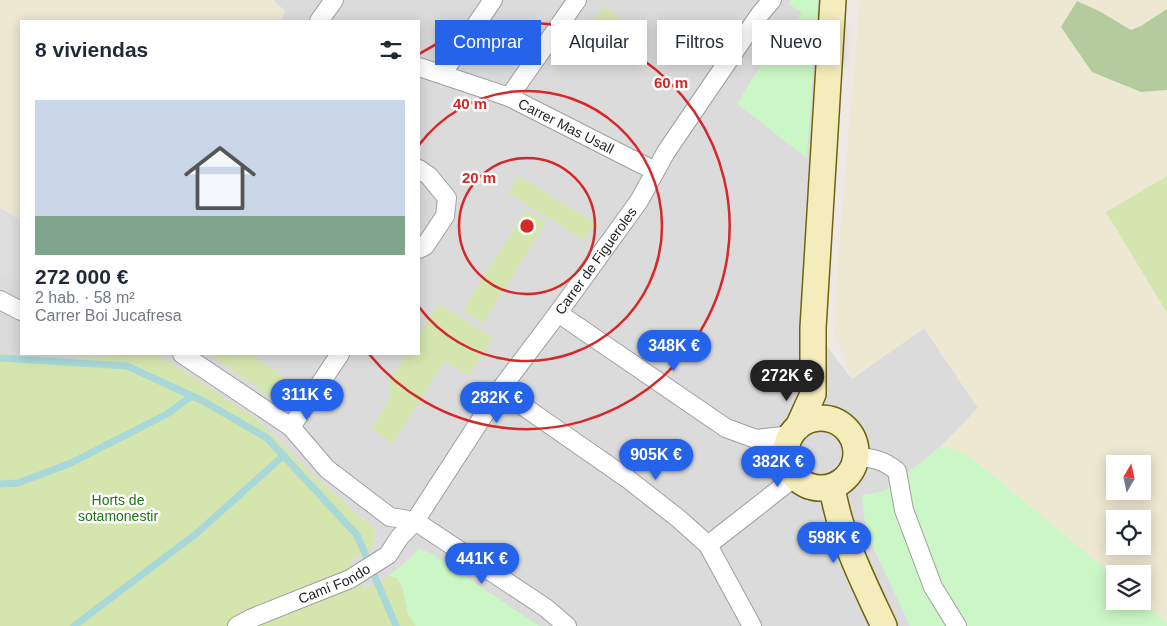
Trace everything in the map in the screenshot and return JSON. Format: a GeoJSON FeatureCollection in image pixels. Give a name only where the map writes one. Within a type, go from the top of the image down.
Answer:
{"type":"FeatureCollection","features":[{"type":"Feature","properties":{"kind":"street"},"geometry":{"type":"LineString","coordinates":[[320,20],[334,0]]}},
{"type":"Feature","properties":{"kind":"street"},"geometry":{"type":"LineString","coordinates":[[442,74],[493,0]]}},
{"type":"Feature","properties":{"kind":"street"},"geometry":{"type":"LineString","coordinates":[[509,97],[577,0]]}},
{"type":"Feature","properties":{"kind":"street","name":"Carrer de Figueroles"},"geometry":{"type":"LineString","coordinates":[[415,521],[500,390],[639,201],[655,171],[755,22],[772,0]]}},
{"type":"Feature","properties":{"kind":"street"},"geometry":{"type":"LineString","coordinates":[[558,313],[726,428],[756,439],[794,431],[814,418],[833,420],[842,424],[856,447],[854,467],[849,476],[832,487],[808,486],[790,471],[786,457],[787,442],[794,431],[812,394],[813,328],[833,0]]}},
{"type":"Feature","properties":{"kind":"street","name":"Carrer Mas Usall"},"geometry":{"type":"LineString","coordinates":[[420,67],[509,97],[655,171]]}},
{"type":"Feature","properties":{"kind":"street"},"geometry":{"type":"LineString","coordinates":[[420,169],[429,176],[447,198],[445,216],[425,246],[420,248]]}},
{"type":"Feature","properties":{"kind":"street"},"geometry":{"type":"LineString","coordinates":[[0,300],[20,310]]}},
{"type":"Feature","properties":{"kind":"street"},"geometry":{"type":"LineString","coordinates":[[183,355],[291,427],[327,469],[390,518],[415,521],[546,608],[567,626]]}},
{"type":"Feature","properties":{"kind":"street"},"geometry":{"type":"LineString","coordinates":[[291,427],[339,355]]}},
{"type":"Feature","properties":{"kind":"street"},"geometry":{"type":"LineString","coordinates":[[500,390],[628,478],[708,545],[752,626]]}},
{"type":"Feature","properties":{"kind":"street"},"geometry":{"type":"LineString","coordinates":[[812,394],[833,420]]}},
{"type":"Feature","properties":{"kind":"street"},"geometry":{"type":"LineString","coordinates":[[856,457],[874,458],[897,471],[904,510],[933,588],[957,626]]}},
{"type":"Feature","properties":{"kind":"street"},"geometry":{"type":"LineString","coordinates":[[708,545],[795,477]]}},
{"type":"Feature","properties":{"kind":"street"},"geometry":{"type":"LineString","coordinates":[[832,487],[836,509],[844,534],[884,626]]}},
{"type":"Feature","properties":{"kind":"street","name":"Camí Fondo"},"geometry":{"type":"LineString","coordinates":[[238,626],[252,618],[350,579],[388,556],[398,538],[415,521]]}},
{"type":"Feature","properties":{"kind":"shaded area"},"geometry":{"type":"Polygon","coordinates":[[[0,0],[273,0],[285,11],[281,20],[20,20],[20,220],[0,208],[0,0]]]}},
{"type":"Feature","properties":{"kind":"shaded area"},"geometry":{"type":"Polygon","coordinates":[[[273,0],[834,0],[833,20],[752,20],[752,65],[830,65],[813,328],[852,379],[924,328],[978,408],[942,446],[1106,570],[1106,610],[1151,609],[1167,623],[1167,626],[416,626],[388,576],[365,589],[351,560],[372,549],[376,537],[373,528],[315,477],[154,355],[420,355],[420,20],[281,20],[285,11],[273,0]]]}},
{"type":"Feature","properties":{"kind":"shaded area"},"geometry":{"type":"Polygon","coordinates":[[[860,0],[1167,0],[1167,9],[1141,26],[1131,30],[1099,11],[1077,2],[1141,92],[1167,90],[1167,176],[1106,212],[1167,313],[1167,623],[1151,609],[1151,565],[1106,565],[1106,570],[968,455],[941,446],[978,408],[924,328],[852,379],[835,335],[837,273],[860,0]]]}},
{"type":"Feature","properties":{"kind":"shaded area"},"geometry":{"type":"Polygon","coordinates":[[[0,208],[20,220],[20,355],[118,355],[64,360],[0,354],[0,208]]]}},
{"type":"Feature","properties":{"kind":"shaded area"},"geometry":{"type":"Polygon","coordinates":[[[0,208],[20,220],[20,283],[0,276],[0,208]]]}},
{"type":"Feature","properties":{"kind":"green space"},"geometry":{"type":"Polygon","coordinates":[[[791,0],[818,0],[817,20],[798,20],[802,13],[789,4],[791,0]]]}},
{"type":"Feature","properties":{"kind":"green space"},"geometry":{"type":"Polygon","coordinates":[[[1077,1],[1099,11],[1131,30],[1141,26],[1167,9],[1167,90],[1141,92],[1092,72],[1061,27],[1077,1]]]}},
{"type":"Feature","properties":{"kind":"green space"},"geometry":{"type":"Polygon","coordinates":[[[603,7],[622,19],[621,20],[594,20],[603,7]]]}},
{"type":"Feature","properties":{"kind":"green space"},"geometry":{"type":"Polygon","coordinates":[[[761,65],[813,65],[807,158],[737,104],[761,65]]]}},
{"type":"Feature","properties":{"kind":"green space"},"geometry":{"type":"Polygon","coordinates":[[[518,176],[595,223],[584,240],[508,193],[518,176]]]}},
{"type":"Feature","properties":{"kind":"green space"},"geometry":{"type":"Polygon","coordinates":[[[1167,176],[1167,313],[1106,212],[1167,176]]]}},
{"type":"Feature","properties":{"kind":"green space"},"geometry":{"type":"Polygon","coordinates":[[[526,210],[546,222],[483,323],[463,310],[526,210]]]}},
{"type":"Feature","properties":{"kind":"green space"},"geometry":{"type":"Polygon","coordinates":[[[438,304],[493,338],[469,376],[445,361],[393,443],[371,429],[390,399],[390,380],[406,355],[420,355],[420,333],[438,304]]]}},
{"type":"Feature","properties":{"kind":"green space","name":"Horts de sotamonestir"},"geometry":{"type":"Polygon","coordinates":[[[0,354],[64,360],[118,355],[155,355],[168,361],[258,420],[315,477],[373,528],[376,537],[372,549],[351,560],[365,589],[388,576],[396,577],[402,586],[408,614],[416,626],[0,626],[0,354]]]}},
{"type":"Feature","properties":{"kind":"green space"},"geometry":{"type":"Polygon","coordinates":[[[209,355],[251,355],[299,387],[286,407],[209,355]]]}},
{"type":"Feature","properties":{"kind":"green space"},"geometry":{"type":"Polygon","coordinates":[[[941,446],[968,455],[1106,570],[1106,610],[1151,609],[1167,623],[1167,626],[910,626],[866,532],[862,495],[885,491],[941,446]]]}},
{"type":"Feature","properties":{"kind":"green space"},"geometry":{"type":"Polygon","coordinates":[[[419,549],[429,552],[539,626],[416,626],[408,614],[402,586],[396,577],[388,576],[419,549]]]}},
{"type":"Feature","properties":{"kind":"waterway"},"geometry":{"type":"LineString","coordinates":[[0,358],[127,366],[203,401],[267,438],[357,535],[396,626]]}},
{"type":"Feature","properties":{"kind":"waterway"},"geometry":{"type":"LineString","coordinates":[[0,484],[18,483],[71,463],[167,414],[192,396]]}},
{"type":"Feature","properties":{"kind":"waterway"},"geometry":{"type":"LineString","coordinates":[[74,626],[197,533],[283,456]]}}]}
